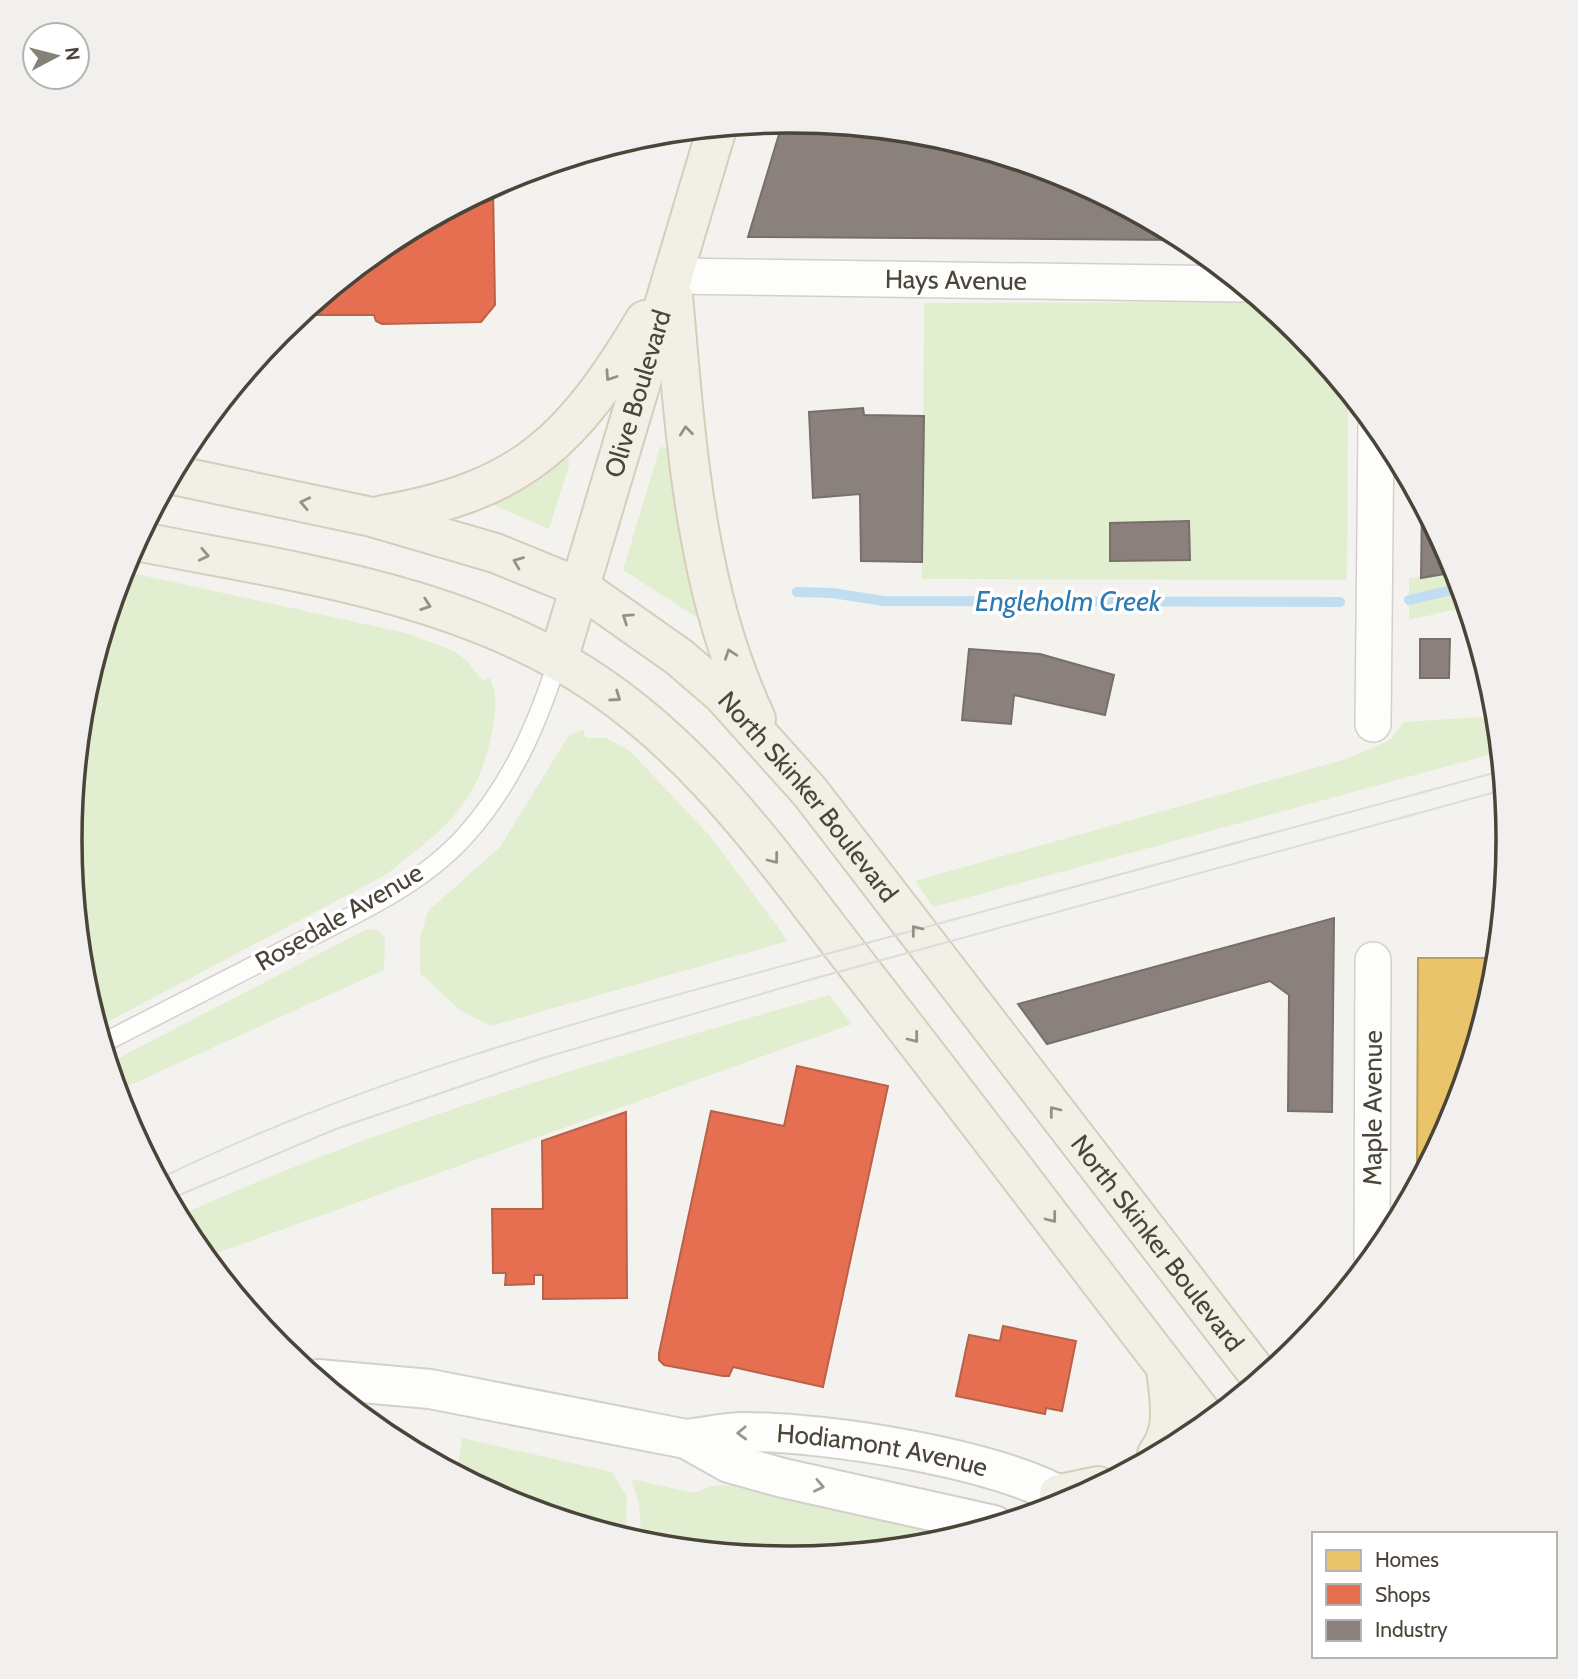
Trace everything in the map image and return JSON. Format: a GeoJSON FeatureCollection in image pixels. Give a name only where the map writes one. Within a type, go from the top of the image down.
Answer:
{"type":"FeatureCollection","features":[{"type":"Feature","properties":{"kind":"main road","name":"Olive Boulevard"},"geometry":{"type":"LineString","coordinates":[[558,660],[714,137]]}},
{"type":"Feature","properties":{"kind":"main road"},"geometry":{"type":"LineString","coordinates":[[372,517],[437,506],[467,496],[526,465],[596,396],[671,276]]}},
{"type":"Feature","properties":{"kind":"main road"},"geometry":{"type":"LineString","coordinates":[[671,276],[698,525],[724,634],[765,740]]}},
{"type":"Feature","properties":{"kind":"main road","name":"North Skinker Boulevard"},"geometry":{"type":"LineString","coordinates":[[183,477],[372,517],[495,553],[581,588],[680,657],[722,694],[810,792],[1258,1368]]}},
{"type":"Feature","properties":{"kind":"main road"},"geometry":{"type":"LineString","coordinates":[[148,543],[358,586],[418,602],[481,624],[558,660],[638,712],[685,754],[727,801],[1201,1413]]}},
{"type":"Feature","properties":{"kind":"main road"},"geometry":{"type":"LineString","coordinates":[[1166,1368],[1171,1418],[1168,1436]]}},
{"type":"Feature","properties":{"kind":"street","name":"Hays Avenue"},"geometry":{"type":"LineString","coordinates":[[671,276],[1225,284]]}},
{"type":"Feature","properties":{"kind":"street"},"geometry":{"type":"LineString","coordinates":[[1373,724],[1376,445]]}},
{"type":"Feature","properties":{"kind":"street","name":"Maple Avenue"},"geometry":{"type":"LineString","coordinates":[[1372,1239],[1373,960]]}},
{"type":"Feature","properties":{"kind":"street","name":"Hodiamont Avenue"},"geometry":{"type":"LineString","coordinates":[[335,1380],[430,1389],[686,1439],[729,1463],[783,1478],[976,1521]]}},
{"type":"Feature","properties":{"kind":"street","name":"Hodiamont Avenue"},"geometry":{"type":"LineString","coordinates":[[686,1439],[741,1432],[855,1442],[957,1461],[1054,1494]]}},
{"type":"Feature","properties":{"kind":"lane","name":"Rosedale Avenue"},"geometry":{"type":"LineString","coordinates":[[111,1040],[347,918],[427,869],[464,838],[510,776],[538,720],[558,660]]}},
{"type":"Feature","properties":{"kind":"green space"},"geometry":{"type":"Polygon","coordinates":[[[1248,302],[1289,340],[1348,407],[1347,580],[922,579],[924,303],[1248,302]]]}},
{"type":"Feature","properties":{"kind":"green space"},"geometry":{"type":"Polygon","coordinates":[[[660,447],[671,448],[679,532],[701,620],[623,570],[660,447]]]}},
{"type":"Feature","properties":{"kind":"green space"},"geometry":{"type":"Polygon","coordinates":[[[564,458],[568,459],[569,465],[549,529],[491,504],[564,458]]]}},
{"type":"Feature","properties":{"kind":"green space"},"geometry":{"type":"Polygon","coordinates":[[[134,573],[406,633],[454,651],[467,661],[483,681],[490,678],[495,711],[486,757],[478,779],[468,798],[442,829],[387,874],[106,1023],[88,932],[82,840],[84,793],[88,747],[106,657],[134,573]]]}},
{"type":"Feature","properties":{"kind":"green space"},"geometry":{"type":"Polygon","coordinates":[[[1444,574],[1457,609],[1409,620],[1409,578],[1444,574]]]}},
{"type":"Feature","properties":{"kind":"green space"},"geometry":{"type":"Polygon","coordinates":[[[1485,717],[1491,754],[933,907],[915,881],[1346,759],[1390,740],[1404,722],[1485,717]]]}},
{"type":"Feature","properties":{"kind":"green space"},"geometry":{"type":"Polygon","coordinates":[[[583,730],[586,738],[606,738],[629,750],[710,836],[788,941],[491,1026],[460,1010],[420,973],[420,938],[428,911],[500,847],[569,735],[583,730]]]}},
{"type":"Feature","properties":{"kind":"green space"},"geometry":{"type":"Polygon","coordinates":[[[367,929],[378,930],[385,938],[384,970],[127,1086],[117,1059],[367,929]]]}},
{"type":"Feature","properties":{"kind":"green space"},"geometry":{"type":"Polygon","coordinates":[[[829,995],[852,1024],[216,1253],[189,1212],[338,1150],[418,1121],[664,1043],[829,995]]]}},
{"type":"Feature","properties":{"kind":"green space"},"geometry":{"type":"Polygon","coordinates":[[[462,1438],[612,1472],[627,1497],[626,1527],[562,1509],[458,1464],[462,1438]]]}},
{"type":"Feature","properties":{"kind":"green space"},"geometry":{"type":"Polygon","coordinates":[[[631,1479],[694,1493],[712,1486],[727,1485],[938,1530],[835,1545],[743,1545],[641,1531],[639,1503],[631,1479]]]}},
{"type":"Feature","properties":{"kind":"building: Homes"},"geometry":{"type":"Polygon","coordinates":[[[1418,958],[1485,958],[1472,1022],[1458,1067],[1442,1110],[1417,1163],[1418,958]]]}},
{"type":"Feature","properties":{"kind":"building: Shops"},"geometry":{"type":"Polygon","coordinates":[[[493,198],[495,305],[481,322],[382,324],[376,321],[374,315],[316,315],[396,252],[436,227],[493,198]]]}},
{"type":"Feature","properties":{"kind":"building: Shops"},"geometry":{"type":"Polygon","coordinates":[[[797,1066],[888,1086],[823,1387],[733,1367],[729,1376],[723,1376],[664,1365],[659,1360],[659,1353],[711,1111],[784,1126],[797,1066]]]}},
{"type":"Feature","properties":{"kind":"building: Shops"},"geometry":{"type":"Polygon","coordinates":[[[626,1112],[627,1298],[543,1299],[543,1275],[534,1275],[534,1284],[505,1285],[506,1273],[493,1273],[492,1209],[543,1209],[542,1141],[626,1112]]]}},
{"type":"Feature","properties":{"kind":"building: Shops"},"geometry":{"type":"Polygon","coordinates":[[[1003,1326],[1076,1341],[1062,1411],[1046,1408],[1045,1414],[956,1396],[969,1335],[1000,1341],[1003,1326]]]}},
{"type":"Feature","properties":{"kind":"building: Industry"},"geometry":{"type":"Polygon","coordinates":[[[779,133],[789,133],[881,139],[972,157],[1059,187],[1102,206],[1163,240],[748,237],[779,133]]]}},
{"type":"Feature","properties":{"kind":"building: Industry"},"geometry":{"type":"Polygon","coordinates":[[[863,408],[864,415],[924,416],[922,562],[861,561],[860,494],[813,498],[809,412],[863,408]]]}},
{"type":"Feature","properties":{"kind":"building: Industry"},"geometry":{"type":"Polygon","coordinates":[[[1189,521],[1190,560],[1110,561],[1110,523],[1189,521]]]}},
{"type":"Feature","properties":{"kind":"building: Industry"},"geometry":{"type":"Polygon","coordinates":[[[1422,525],[1444,574],[1421,578],[1422,525]]]}},
{"type":"Feature","properties":{"kind":"building: Industry"},"geometry":{"type":"Polygon","coordinates":[[[1420,639],[1450,639],[1449,678],[1420,678],[1420,639]]]}},
{"type":"Feature","properties":{"kind":"building: Industry"},"geometry":{"type":"Polygon","coordinates":[[[969,649],[1040,654],[1114,675],[1105,715],[1014,695],[1011,724],[962,720],[969,649]]]}},
{"type":"Feature","properties":{"kind":"building: Industry"},"geometry":{"type":"Polygon","coordinates":[[[1334,918],[1332,1112],[1288,1111],[1289,995],[1270,981],[1047,1044],[1018,1004],[1334,918]]]}},
{"type":"Feature","properties":{"kind":"waterway","name":"Engleholm Creek"},"geometry":{"type":"LineString","coordinates":[[1409,600],[1450,591]]}},
{"type":"Feature","properties":{"kind":"waterway","name":"Engleholm Creek"},"geometry":{"type":"LineString","coordinates":[[797,592],[832,593],[884,601],[1340,602]]}},
{"type":"Feature","properties":{"kind":"tram line"},"geometry":{"type":"LineString","coordinates":[[167,1175],[322,1108],[406,1077],[576,1023],[1492,773]]}},
{"type":"Feature","properties":{"kind":"tram line"},"geometry":{"type":"LineString","coordinates":[[178,1195],[336,1129],[543,1058],[816,978],[1494,792]]}}]}
